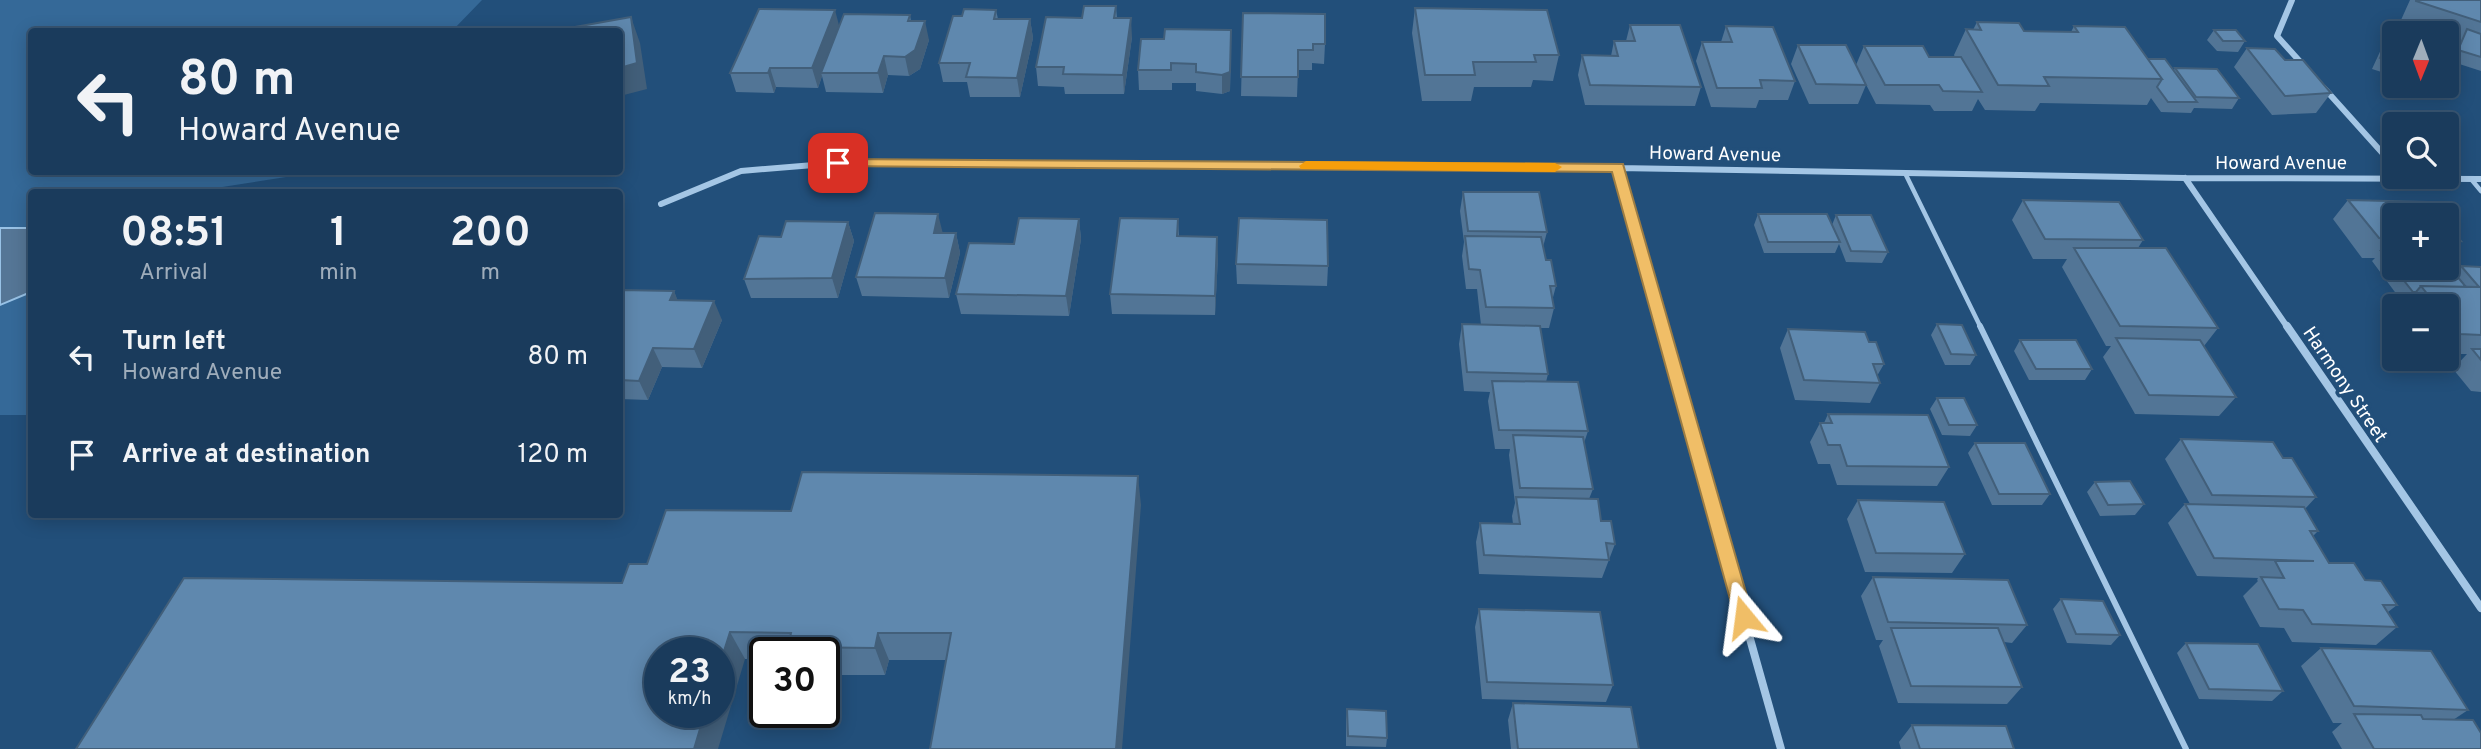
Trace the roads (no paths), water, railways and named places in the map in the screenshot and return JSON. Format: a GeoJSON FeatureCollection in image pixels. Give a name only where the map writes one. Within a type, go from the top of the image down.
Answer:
{"type":"FeatureCollection","features":[{"type":"Feature","properties":{"kind":"street"},"geometry":{"type":"LineString","coordinates":[[2292,0],[2277,36],[2313,76]]}},
{"type":"Feature","properties":{"kind":"street"},"geometry":{"type":"LineString","coordinates":[[2322,86],[2382,153]]}},
{"type":"Feature","properties":{"kind":"street","name":"Howard Avenue"},"geometry":{"type":"LineString","coordinates":[[661,204],[741,171],[838,163],[1618,167],[2185,178],[2382,177]]}},
{"type":"Feature","properties":{"kind":"street"},"geometry":{"type":"LineString","coordinates":[[1618,167],[1781,749]]}},
{"type":"Feature","properties":{"kind":"street","name":"Harmony Street"},"geometry":{"type":"LineString","coordinates":[[2185,178],[2481,608]]}},
{"type":"Feature","properties":{"kind":"street","name":"Howard Avenue"},"geometry":{"type":"LineString","coordinates":[[2459,179],[2481,179]]}},
{"type":"Feature","properties":{"kind":"lane"},"geometry":{"type":"LineString","coordinates":[[1905,173],[2186,749]]}},
{"type":"Feature","properties":{"kind":"lane"},"geometry":{"type":"LineString","coordinates":[[2470,179],[2481,191]]}}]}
